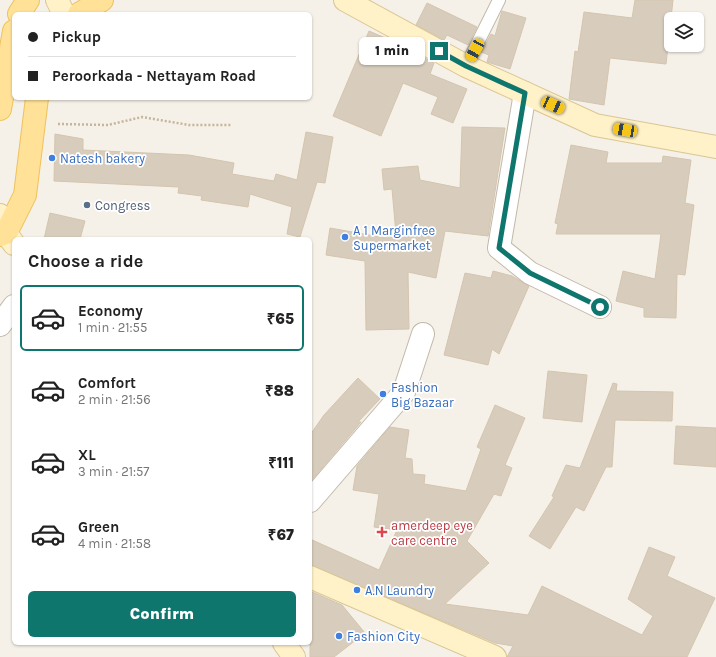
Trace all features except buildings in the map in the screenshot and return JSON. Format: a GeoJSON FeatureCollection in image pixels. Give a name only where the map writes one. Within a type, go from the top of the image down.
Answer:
{"type":"FeatureCollection","features":[{"type":"Feature","properties":{"kind":"main road"},"geometry":{"type":"LineString","coordinates":[[20,12],[28,0]]}},
{"type":"Feature","properties":{"kind":"main road"},"geometry":{"type":"LineString","coordinates":[[82,12],[102,0]]}},
{"type":"Feature","properties":{"kind":"main road"},"geometry":{"type":"LineString","coordinates":[[0,110],[12,42]]}},
{"type":"Feature","properties":{"kind":"main road"},"geometry":{"type":"LineString","coordinates":[[4,232],[25,195],[37,100]]}},
{"type":"Feature","properties":{"kind":"street"},"geometry":{"type":"LineString","coordinates":[[57,0],[63,12]]}},
{"type":"Feature","properties":{"kind":"street"},"geometry":{"type":"LineString","coordinates":[[346,0],[466,66],[595,124],[716,147]]}},
{"type":"Feature","properties":{"kind":"street"},"geometry":{"type":"LineString","coordinates":[[525,93],[499,248],[530,273],[600,307]]}},
{"type":"Feature","properties":{"kind":"street"},"geometry":{"type":"LineString","coordinates":[[0,326],[12,309]]}},
{"type":"Feature","properties":{"kind":"street"},"geometry":{"type":"LineString","coordinates":[[312,499],[404,392],[423,334]]}},
{"type":"Feature","properties":{"kind":"street"},"geometry":{"type":"LineString","coordinates":[[312,578],[495,657]]}},
{"type":"Feature","properties":{"kind":"street"},"geometry":{"type":"LineString","coordinates":[[285,645],[294,657]]}},
{"type":"Feature","properties":{"kind":"lane"},"geometry":{"type":"LineString","coordinates":[[466,66],[499,0]]}},
{"type":"Feature","properties":{"kind":"path"},"geometry":{"type":"LineString","coordinates":[[34,123],[108,125],[142,117],[189,125],[232,125]]}},
{"type":"Feature","properties":{"kind":"place","name":"Natesh bakery"},"geometry":{"type":"Point","coordinates":[52,158]}},
{"type":"Feature","properties":{"kind":"place","name":"Congress"},"geometry":{"type":"Point","coordinates":[87,205]}},
{"type":"Feature","properties":{"kind":"place","name":"A 1 Marginfree Supermarket"},"geometry":{"type":"Point","coordinates":[345,237]}},
{"type":"Feature","properties":{"kind":"place","name":"Fashion Big Bazaar"},"geometry":{"type":"Point","coordinates":[383,394]}},
{"type":"Feature","properties":{"kind":"place","name":"amerdeep eye care centre"},"geometry":{"type":"Point","coordinates":[382,532]}},
{"type":"Feature","properties":{"kind":"place","name":"A.N Laundry"},"geometry":{"type":"Point","coordinates":[357,590]}},
{"type":"Feature","properties":{"kind":"place","name":"Fashion City"},"geometry":{"type":"Point","coordinates":[339,636]}},
{"type":"Feature","properties":{"kind":"route"},"geometry":{"type":"LineString","coordinates":[[439,51],[466,66],[525,93],[499,248],[530,273],[600,307]]}}]}
